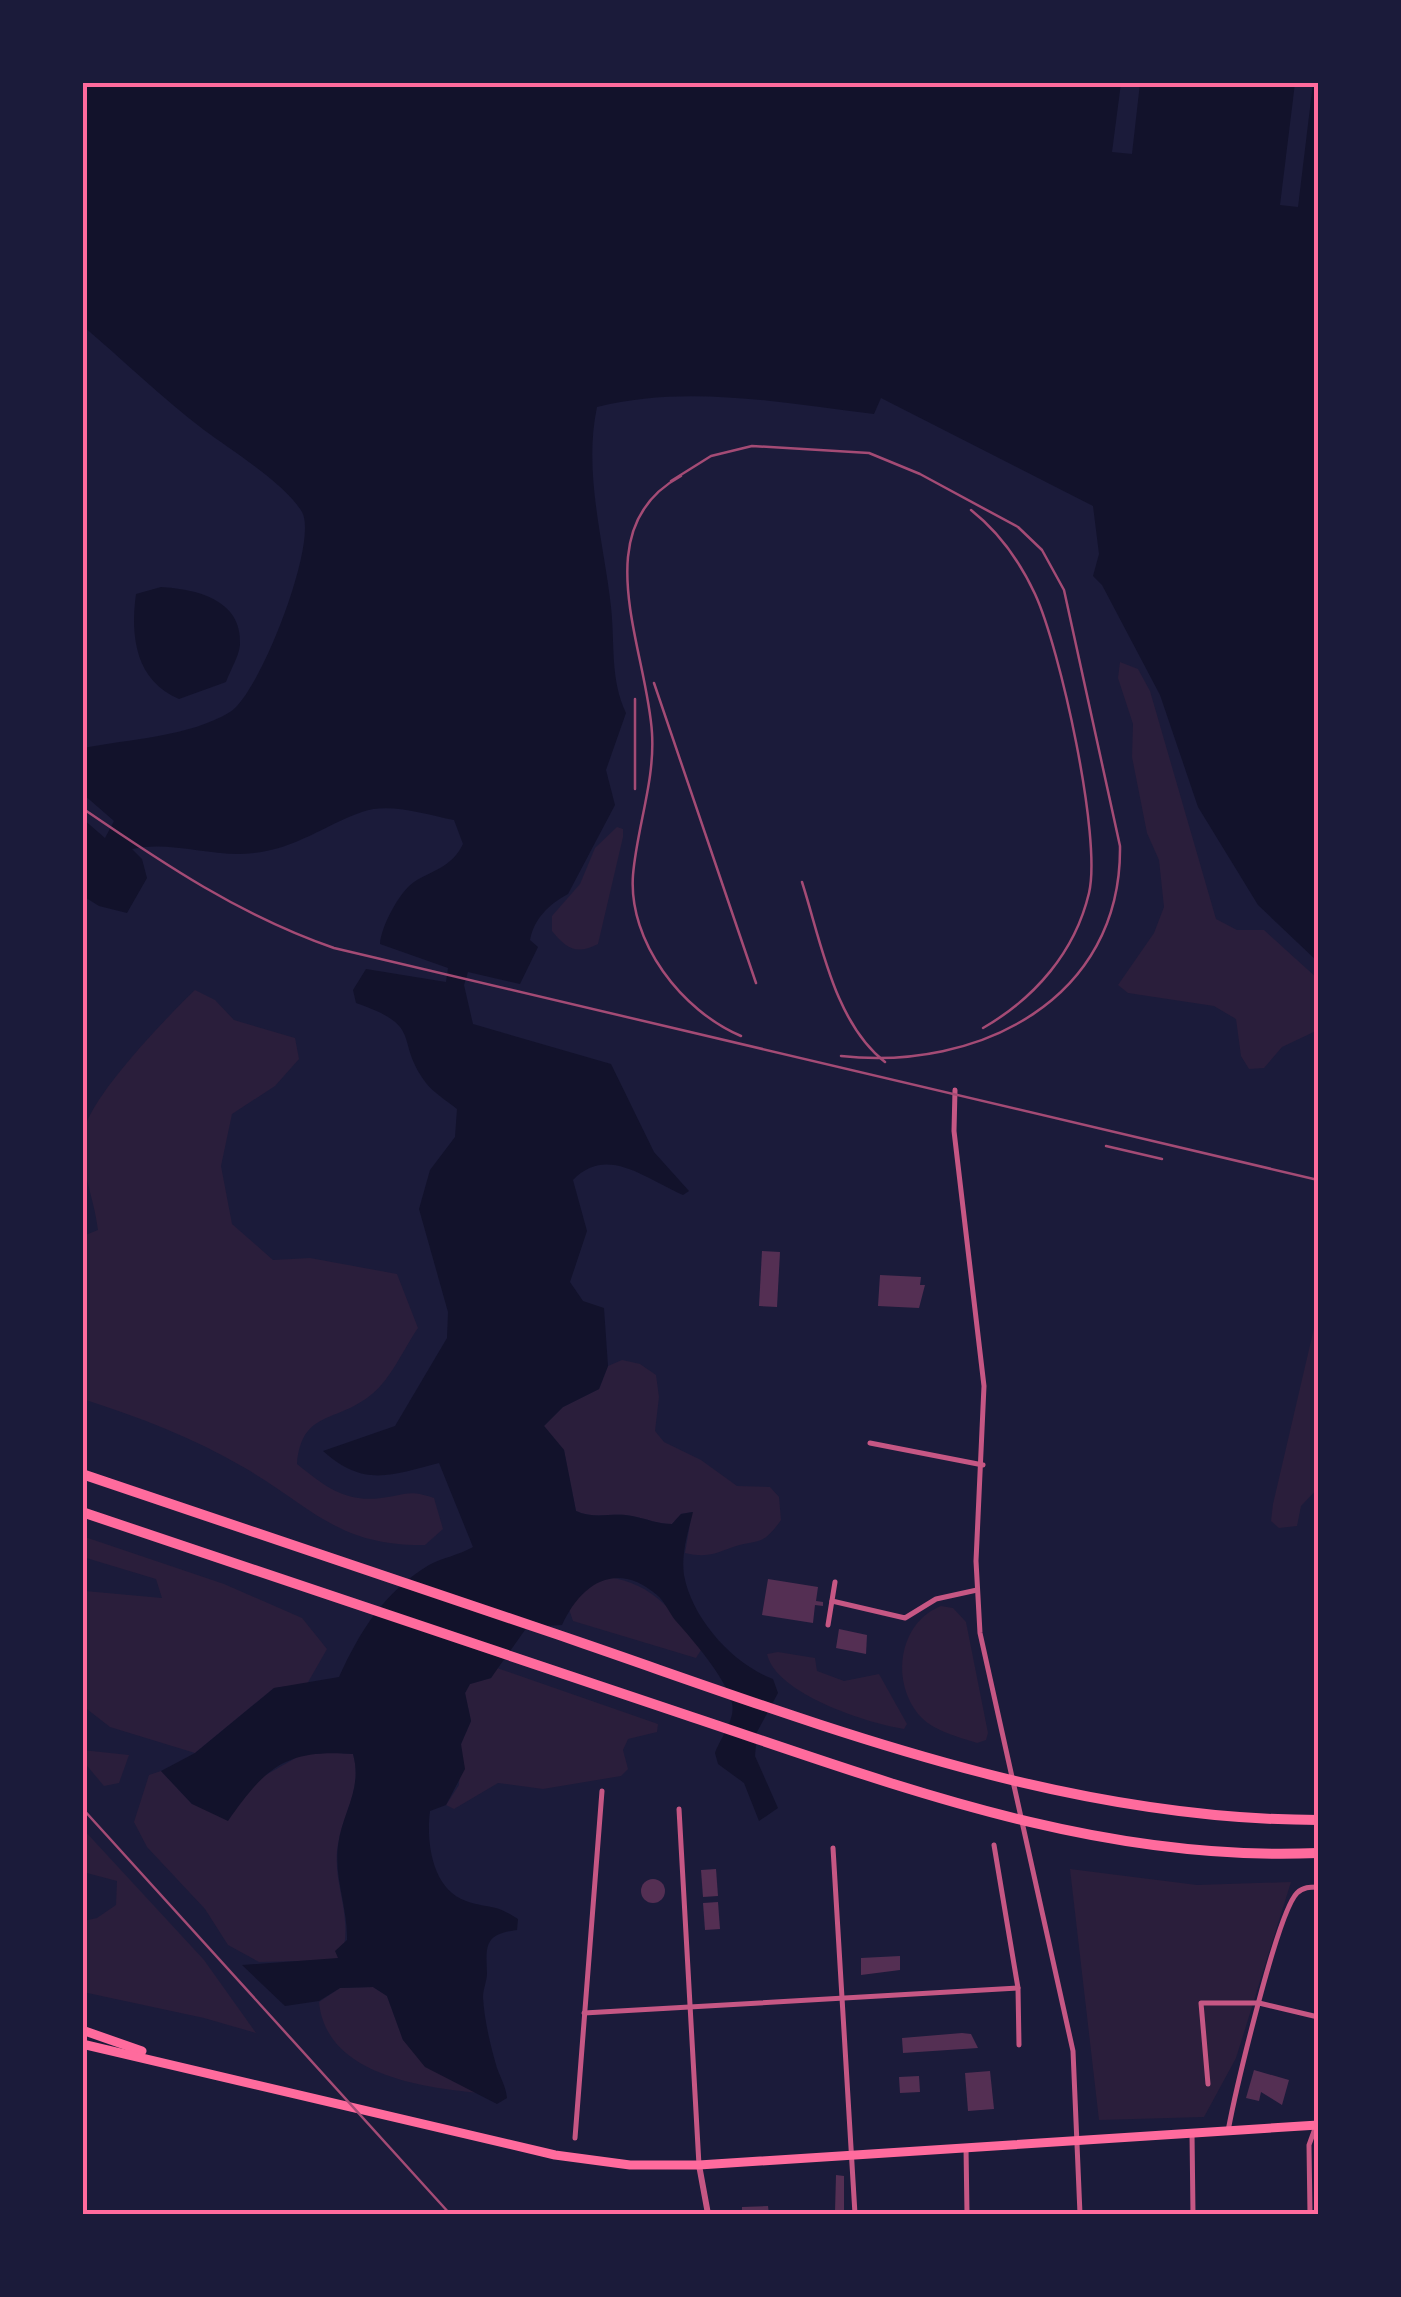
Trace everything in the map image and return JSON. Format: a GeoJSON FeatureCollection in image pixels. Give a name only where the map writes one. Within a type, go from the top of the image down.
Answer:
{"type":"FeatureCollection","features":[{"type":"Feature","properties":{"kind":"highway"},"geometry":{"type":"LineString","coordinates":[[82,1474],[810,1722],[1040,1790],[1212,1814],[1318,1817]]}},
{"type":"Feature","properties":{"kind":"highway"},"geometry":{"type":"LineString","coordinates":[[82,1512],[939,1800],[1077,1834],[1181,1850],[1318,1853]]}},
{"type":"Feature","properties":{"kind":"main road"},"geometry":{"type":"LineString","coordinates":[[82,2030],[178,2063]]}},
{"type":"Feature","properties":{"kind":"main road"},"geometry":{"type":"LineString","coordinates":[[82,2044],[178,2063],[406,2122],[572,2159],[698,2165],[1317,2123]]}},
{"type":"Feature","properties":{"kind":"street"},"geometry":{"type":"LineString","coordinates":[[955,1090],[954,1131],[984,1386],[977,1590],[984,1655],[1070,2034],[1080,2139],[1080,2214]]}},
{"type":"Feature","properties":{"kind":"street"},"geometry":{"type":"LineString","coordinates":[[870,1442],[983,1466]]}},
{"type":"Feature","properties":{"kind":"street"},"geometry":{"type":"LineString","coordinates":[[828,1625],[835,1582]]}},
{"type":"Feature","properties":{"kind":"street"},"geometry":{"type":"LineString","coordinates":[[832,1602],[905,1618],[936,1598],[977,1590]]}},
{"type":"Feature","properties":{"kind":"street"},"geometry":{"type":"LineString","coordinates":[[576,2138],[602,1791]]}},
{"type":"Feature","properties":{"kind":"street"},"geometry":{"type":"LineString","coordinates":[[680,1809],[698,2165],[708,2214]]}},
{"type":"Feature","properties":{"kind":"street"},"geometry":{"type":"LineString","coordinates":[[994,1845],[1018,1988],[1019,2046]]}},
{"type":"Feature","properties":{"kind":"street"},"geometry":{"type":"LineString","coordinates":[[833,1848],[855,2214]]}},
{"type":"Feature","properties":{"kind":"street"},"geometry":{"type":"LineString","coordinates":[[1228,2131],[1259,2004],[1291,1902],[1300,1892],[1318,1887]]}},
{"type":"Feature","properties":{"kind":"street"},"geometry":{"type":"LineString","coordinates":[[584,2013],[1018,1988]]}},
{"type":"Feature","properties":{"kind":"street"},"geometry":{"type":"LineString","coordinates":[[1208,2084],[1200,2003],[1259,2004],[1318,2017]]}},
{"type":"Feature","properties":{"kind":"street"},"geometry":{"type":"LineString","coordinates":[[1310,2214],[1309,2145],[1317,2123]]}},
{"type":"Feature","properties":{"kind":"street"},"geometry":{"type":"LineString","coordinates":[[1192,2133],[1194,2214]]}},
{"type":"Feature","properties":{"kind":"street"},"geometry":{"type":"LineString","coordinates":[[966,2148],[967,2214]]}},
{"type":"Feature","properties":{"kind":"shaded area"},"geometry":{"type":"Polygon","coordinates":[[[83,83],[1318,83],[1318,962],[1258,905],[1198,807],[1160,695],[1102,585],[1093,576],[1099,554],[1093,506],[881,398],[874,414],[700,396],[631,400],[597,407],[593,482],[611,607],[615,674],[626,713],[606,770],[615,805],[568,894],[549,907],[535,925],[530,940],[538,947],[520,984],[468,972],[464,985],[473,1024],[611,1064],[654,1152],[689,1191],[683,1195],[612,1165],[586,1170],[573,1180],[587,1231],[570,1282],[583,1301],[604,1308],[608,1366],[599,1389],[563,1407],[544,1426],[564,1450],[576,1511],[672,1524],[681,1514],[693,1512],[683,1567],[688,1591],[716,1638],[743,1663],[773,1679],[778,1693],[757,1732],[755,1756],[778,1808],[759,1821],[744,1783],[718,1764],[715,1753],[732,1716],[729,1693],[708,1659],[657,1595],[628,1579],[614,1578],[590,1588],[562,1625],[527,1627],[491,1678],[470,1684],[465,1693],[471,1721],[461,1744],[465,1769],[446,1805],[430,1811],[429,1836],[434,1863],[445,1886],[466,1901],[518,1919],[517,1930],[493,1938],[487,1949],[485,2015],[507,2098],[497,2104],[425,2067],[403,2040],[387,1996],[373,1987],[340,1988],[319,2001],[285,2006],[242,1965],[338,1958],[335,1951],[347,1940],[338,1846],[354,1790],[353,1754],[310,1755],[279,1765],[254,1787],[228,1821],[192,1804],[161,1771],[195,1753],[274,1688],[339,1677],[365,1628],[399,1587],[429,1565],[473,1547],[439,1463],[392,1474],[365,1474],[338,1463],[323,1451],[395,1426],[447,1338],[448,1312],[419,1209],[430,1170],[455,1137],[457,1109],[426,1083],[400,1027],[392,1019],[356,1003],[353,990],[366,969],[446,982],[448,968],[380,944],[387,920],[402,894],[414,882],[448,863],[463,844],[454,820],[408,810],[373,809],[269,851],[239,854],[162,847],[132,849],[142,859],[147,878],[127,913],[99,906],[83,896],[83,819],[105,838],[114,821],[83,794],[83,748],[178,732],[230,712],[256,678],[270,649],[294,584],[305,529],[302,512],[284,490],[188,418],[83,326],[83,83]]]}},
{"type":"Feature","properties":{"kind":"shaded area"},"geometry":{"type":"Polygon","coordinates":[[[161,587],[202,594],[234,617],[240,645],[226,682],[179,699],[153,681],[139,656],[136,641],[136,594],[161,587]]]}},
{"type":"Feature","properties":{"kind":"shaded area"},"geometry":{"type":"Polygon","coordinates":[[[1120,662],[1138,669],[1150,691],[1216,919],[1237,930],[1264,930],[1318,979],[1318,1030],[1282,1047],[1264,1068],[1249,1069],[1241,1056],[1236,1019],[1214,1006],[1128,993],[1118,985],[1154,933],[1164,907],[1159,860],[1147,833],[1132,757],[1133,724],[1118,678],[1120,662]]]}},
{"type":"Feature","properties":{"kind":"shaded area"},"geometry":{"type":"Polygon","coordinates":[[[617,827],[623,829],[623,837],[598,944],[572,948],[552,931],[552,916],[580,884],[595,848],[617,827]]]}},
{"type":"Feature","properties":{"kind":"shaded area"},"geometry":{"type":"Polygon","coordinates":[[[195,990],[215,1000],[234,1020],[295,1038],[299,1059],[275,1086],[232,1114],[221,1166],[232,1224],[273,1260],[310,1258],[397,1274],[418,1328],[379,1388],[359,1403],[313,1426],[300,1446],[297,1464],[326,1485],[356,1498],[412,1493],[434,1498],[443,1529],[425,1545],[395,1544],[348,1532],[206,1447],[83,1399],[83,1236],[98,1230],[82,1151],[86,1123],[129,1061],[195,990]]]}},
{"type":"Feature","properties":{"kind":"shaded area"},"geometry":{"type":"Polygon","coordinates":[[[1318,1311],[1318,1488],[1301,1506],[1297,1526],[1279,1528],[1271,1521],[1273,1504],[1318,1311]]]}},
{"type":"Feature","properties":{"kind":"shaded area"},"geometry":{"type":"Polygon","coordinates":[[[622,1360],[640,1364],[656,1375],[659,1397],[655,1431],[664,1442],[701,1460],[737,1486],[770,1487],[779,1497],[781,1520],[769,1535],[715,1553],[692,1554],[685,1553],[692,1512],[681,1514],[672,1524],[576,1511],[564,1450],[544,1426],[563,1407],[599,1389],[608,1366],[622,1360]]]}},
{"type":"Feature","properties":{"kind":"shaded area"},"geometry":{"type":"Polygon","coordinates":[[[82,1536],[224,1584],[302,1618],[327,1649],[307,1684],[274,1688],[195,1753],[110,1727],[83,1706],[83,1595],[85,1591],[162,1598],[156,1579],[83,1557],[82,1536]]]}},
{"type":"Feature","properties":{"kind":"shaded area"},"geometry":{"type":"Polygon","coordinates":[[[608,1577],[638,1586],[662,1602],[701,1650],[696,1658],[573,1621],[569,1609],[576,1598],[590,1585],[608,1577]]]}},
{"type":"Feature","properties":{"kind":"shaded area"},"geometry":{"type":"Polygon","coordinates":[[[941,1606],[953,1608],[966,1622],[988,1733],[986,1740],[977,1743],[926,1722],[905,1688],[903,1655],[908,1640],[915,1626],[941,1606]]]}},
{"type":"Feature","properties":{"kind":"shaded area"},"geometry":{"type":"Polygon","coordinates":[[[767,1654],[815,1658],[817,1671],[844,1681],[879,1674],[907,1724],[904,1729],[868,1720],[805,1694],[774,1668],[767,1654]]]}},
{"type":"Feature","properties":{"kind":"shaded area"},"geometry":{"type":"Polygon","coordinates":[[[497,1668],[658,1724],[657,1732],[628,1739],[623,1750],[628,1769],[621,1776],[543,1789],[498,1783],[454,1809],[446,1805],[459,1785],[461,1744],[471,1721],[465,1693],[470,1684],[491,1678],[497,1668]]]}},
{"type":"Feature","properties":{"kind":"shaded area"},"geometry":{"type":"Polygon","coordinates":[[[82,1750],[129,1755],[119,1783],[104,1786],[83,1761],[82,1750]]]}},
{"type":"Feature","properties":{"kind":"shaded area"},"geometry":{"type":"Polygon","coordinates":[[[308,1751],[353,1754],[356,1778],[340,1832],[337,1859],[345,1943],[341,1960],[259,1962],[228,1945],[205,1909],[147,1847],[134,1822],[149,1775],[161,1771],[192,1804],[257,1780],[308,1751]]]}},
{"type":"Feature","properties":{"kind":"shaded area"},"geometry":{"type":"Polygon","coordinates":[[[83,1829],[204,1960],[256,2033],[83,1992],[83,1921],[97,1918],[116,1905],[117,1881],[83,1872],[83,1829]]]}},
{"type":"Feature","properties":{"kind":"shaded area"},"geometry":{"type":"Polygon","coordinates":[[[1070,1869],[1197,1885],[1291,1882],[1236,2058],[1204,2117],[1099,2120],[1070,1869]]]}},
{"type":"Feature","properties":{"kind":"shaded area"},"geometry":{"type":"Polygon","coordinates":[[[373,1987],[387,1996],[403,2040],[479,2093],[431,2087],[380,2073],[339,2046],[326,2027],[319,2002],[340,1988],[373,1987]]]}},
{"type":"Feature","properties":{"kind":"pier"},"geometry":{"type":"Polygon","coordinates":[[[1121,83],[1140,83],[1132,154],[1112,152],[1121,83]]]}},
{"type":"Feature","properties":{"kind":"pier"},"geometry":{"type":"Polygon","coordinates":[[[1295,83],[1313,83],[1298,207],[1280,205],[1295,83]]]}},
{"type":"Feature","properties":{"kind":"building"},"geometry":{"type":"Polygon","coordinates":[[[762,1251],[780,1252],[777,1307],[759,1306],[762,1251]]]}},
{"type":"Feature","properties":{"kind":"building"},"geometry":{"type":"Polygon","coordinates":[[[880,1275],[921,1277],[920,1285],[925,1285],[919,1308],[878,1306],[880,1275]]]}},
{"type":"Feature","properties":{"kind":"building"},"geometry":{"type":"Polygon","coordinates":[[[768,1579],[818,1587],[816,1601],[823,1602],[823,1606],[815,1605],[813,1623],[762,1615],[768,1579]]]}},
{"type":"Feature","properties":{"kind":"building"},"geometry":{"type":"Polygon","coordinates":[[[839,1629],[867,1635],[866,1654],[836,1648],[839,1629]]]}},
{"type":"Feature","properties":{"kind":"building"},"geometry":{"type":"Polygon","coordinates":[[[716,1869],[718,1896],[703,1897],[701,1870],[716,1869]]]}},
{"type":"Feature","properties":{"kind":"building"},"geometry":{"type":"Polygon","coordinates":[[[653,1879],[662,1882],[662,1900],[653,1903],[644,1900],[641,1891],[644,1882],[653,1879]]]}},
{"type":"Feature","properties":{"kind":"building"},"geometry":{"type":"Polygon","coordinates":[[[718,1902],[720,1929],[705,1930],[703,1903],[718,1902]]]}},
{"type":"Feature","properties":{"kind":"building"},"geometry":{"type":"Polygon","coordinates":[[[900,1956],[900,1970],[861,1975],[861,1958],[900,1956]]]}},
{"type":"Feature","properties":{"kind":"building"},"geometry":{"type":"Polygon","coordinates":[[[971,2034],[978,2048],[903,2053],[902,2038],[971,2034]]]}},
{"type":"Feature","properties":{"kind":"building"},"geometry":{"type":"Polygon","coordinates":[[[1254,2070],[1289,2080],[1282,2105],[1261,2092],[1259,2101],[1246,2098],[1254,2070]]]}},
{"type":"Feature","properties":{"kind":"building"},"geometry":{"type":"Polygon","coordinates":[[[990,2071],[994,2109],[968,2111],[965,2073],[990,2071]]]}},
{"type":"Feature","properties":{"kind":"building"},"geometry":{"type":"Polygon","coordinates":[[[919,2076],[920,2092],[900,2093],[899,2077],[919,2076]]]}},
{"type":"Feature","properties":{"kind":"building"},"geometry":{"type":"Polygon","coordinates":[[[836,2175],[844,2176],[844,2214],[835,2212],[836,2175]]]}},
{"type":"Feature","properties":{"kind":"building"},"geometry":{"type":"Polygon","coordinates":[[[768,2206],[769,2214],[742,2214],[742,2207],[768,2206]]]}},
{"type":"Feature","properties":{"kind":"railway"},"geometry":{"type":"LineString","coordinates":[[671,481],[711,456],[752,446],[869,453],[920,474],[1018,527],[1042,550],[1064,590],[1120,846],[1114,900],[1097,946],[1069,984],[1033,1014],[990,1037],[943,1051],[892,1058],[841,1056]]}},
{"type":"Feature","properties":{"kind":"railway"},"geometry":{"type":"LineString","coordinates":[[681,476],[652,499],[635,526],[628,558],[628,592],[652,733],[651,769],[633,875],[634,900],[639,925],[663,971],[699,1010],[741,1036]]}},
{"type":"Feature","properties":{"kind":"railway"},"geometry":{"type":"LineString","coordinates":[[971,510],[1016,559],[1045,620],[1076,743],[1090,831],[1091,867],[1083,915],[1063,954],[1020,1003],[983,1028]]}},
{"type":"Feature","properties":{"kind":"railway"},"geometry":{"type":"LineString","coordinates":[[654,683],[756,983]]}},
{"type":"Feature","properties":{"kind":"railway"},"geometry":{"type":"LineString","coordinates":[[635,699],[635,789]]}},
{"type":"Feature","properties":{"kind":"railway"},"geometry":{"type":"LineString","coordinates":[[82,808],[235,904],[334,948],[1318,1180]]}},
{"type":"Feature","properties":{"kind":"railway"},"geometry":{"type":"LineString","coordinates":[[802,882],[841,1003],[853,1025],[885,1062]]}},
{"type":"Feature","properties":{"kind":"railway"},"geometry":{"type":"LineString","coordinates":[[1106,1146],[1162,1159]]}},
{"type":"Feature","properties":{"kind":"railway"},"geometry":{"type":"LineString","coordinates":[[82,1808],[450,2214]]}}]}
